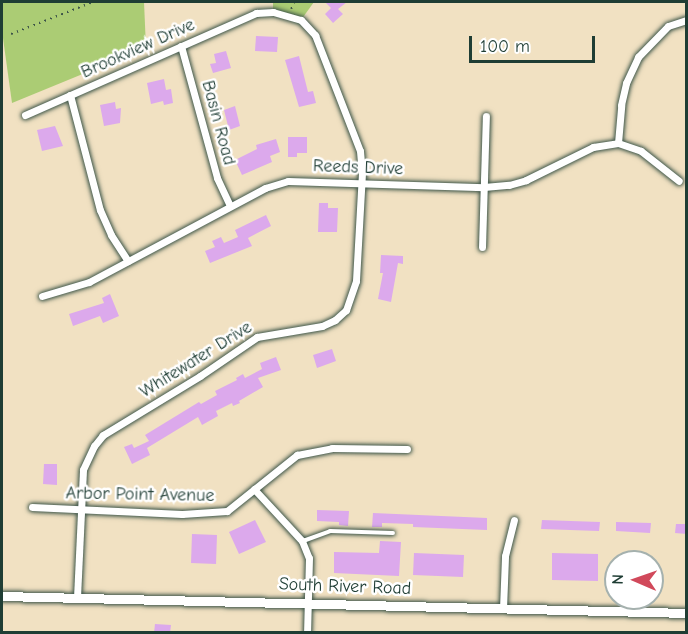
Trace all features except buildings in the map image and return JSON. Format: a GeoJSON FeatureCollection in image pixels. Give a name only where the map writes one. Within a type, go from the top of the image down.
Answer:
{"type":"FeatureCollection","features":[{"type":"Feature","properties":{"kind":"street","name":"Brookview Drive"},"geometry":{"type":"LineString","coordinates":[[25,115],[256,13],[273,12],[301,20],[315,35],[360,152],[362,184]]}},
{"type":"Feature","properties":{"kind":"street"},"geometry":{"type":"LineString","coordinates":[[679,181],[641,151],[618,144],[621,105],[626,83],[638,57],[668,26],[687,20]]}},
{"type":"Feature","properties":{"kind":"street","name":"Basin Road"},"geometry":{"type":"LineString","coordinates":[[181,46],[217,178],[230,206]]}},
{"type":"Feature","properties":{"kind":"street"},"geometry":{"type":"LineString","coordinates":[[70,95],[100,210],[111,235],[128,261]]}},
{"type":"Feature","properties":{"kind":"street"},"geometry":{"type":"LineString","coordinates":[[482,247],[486,116]]}},
{"type":"Feature","properties":{"kind":"street","name":"Reeds Drive"},"geometry":{"type":"LineString","coordinates":[[42,296],[89,282],[265,188],[288,181],[484,187],[526,180],[593,147],[618,144]]}},
{"type":"Feature","properties":{"kind":"street","name":"Whitewater Drive"},"geometry":{"type":"LineString","coordinates":[[77,597],[83,470],[94,446],[103,435],[200,376],[257,337],[322,326],[335,320],[346,309],[356,281],[362,184]]}},
{"type":"Feature","properties":{"kind":"street","name":"Arbor Point Avenue"},"geometry":{"type":"LineString","coordinates":[[32,507],[183,514],[227,511],[297,455],[333,448],[407,449]]}},
{"type":"Feature","properties":{"kind":"street"},"geometry":{"type":"LineString","coordinates":[[254,489],[302,541],[309,558],[307,633]]}},
{"type":"Feature","properties":{"kind":"street"},"geometry":{"type":"LineString","coordinates":[[503,609],[505,556],[514,520]]}},
{"type":"Feature","properties":{"kind":"street","name":"South River Road"},"geometry":{"type":"LineString","coordinates":[[2,596],[308,601],[503,609],[687,613]]}},
{"type":"Feature","properties":{"kind":"lane"},"geometry":{"type":"LineString","coordinates":[[302,541],[330,531],[393,533]]}},
{"type":"Feature","properties":{"kind":"path"},"geometry":{"type":"LineString","coordinates":[[11,34],[93,2]]}},
{"type":"Feature","properties":{"kind":"green space"},"geometry":{"type":"Polygon","coordinates":[[[2,2],[144,2],[146,48],[12,103],[2,31],[2,2]]]}},
{"type":"Feature","properties":{"kind":"green space"},"geometry":{"type":"Polygon","coordinates":[[[273,2],[314,2],[301,20],[273,12],[273,2]]]}}]}
